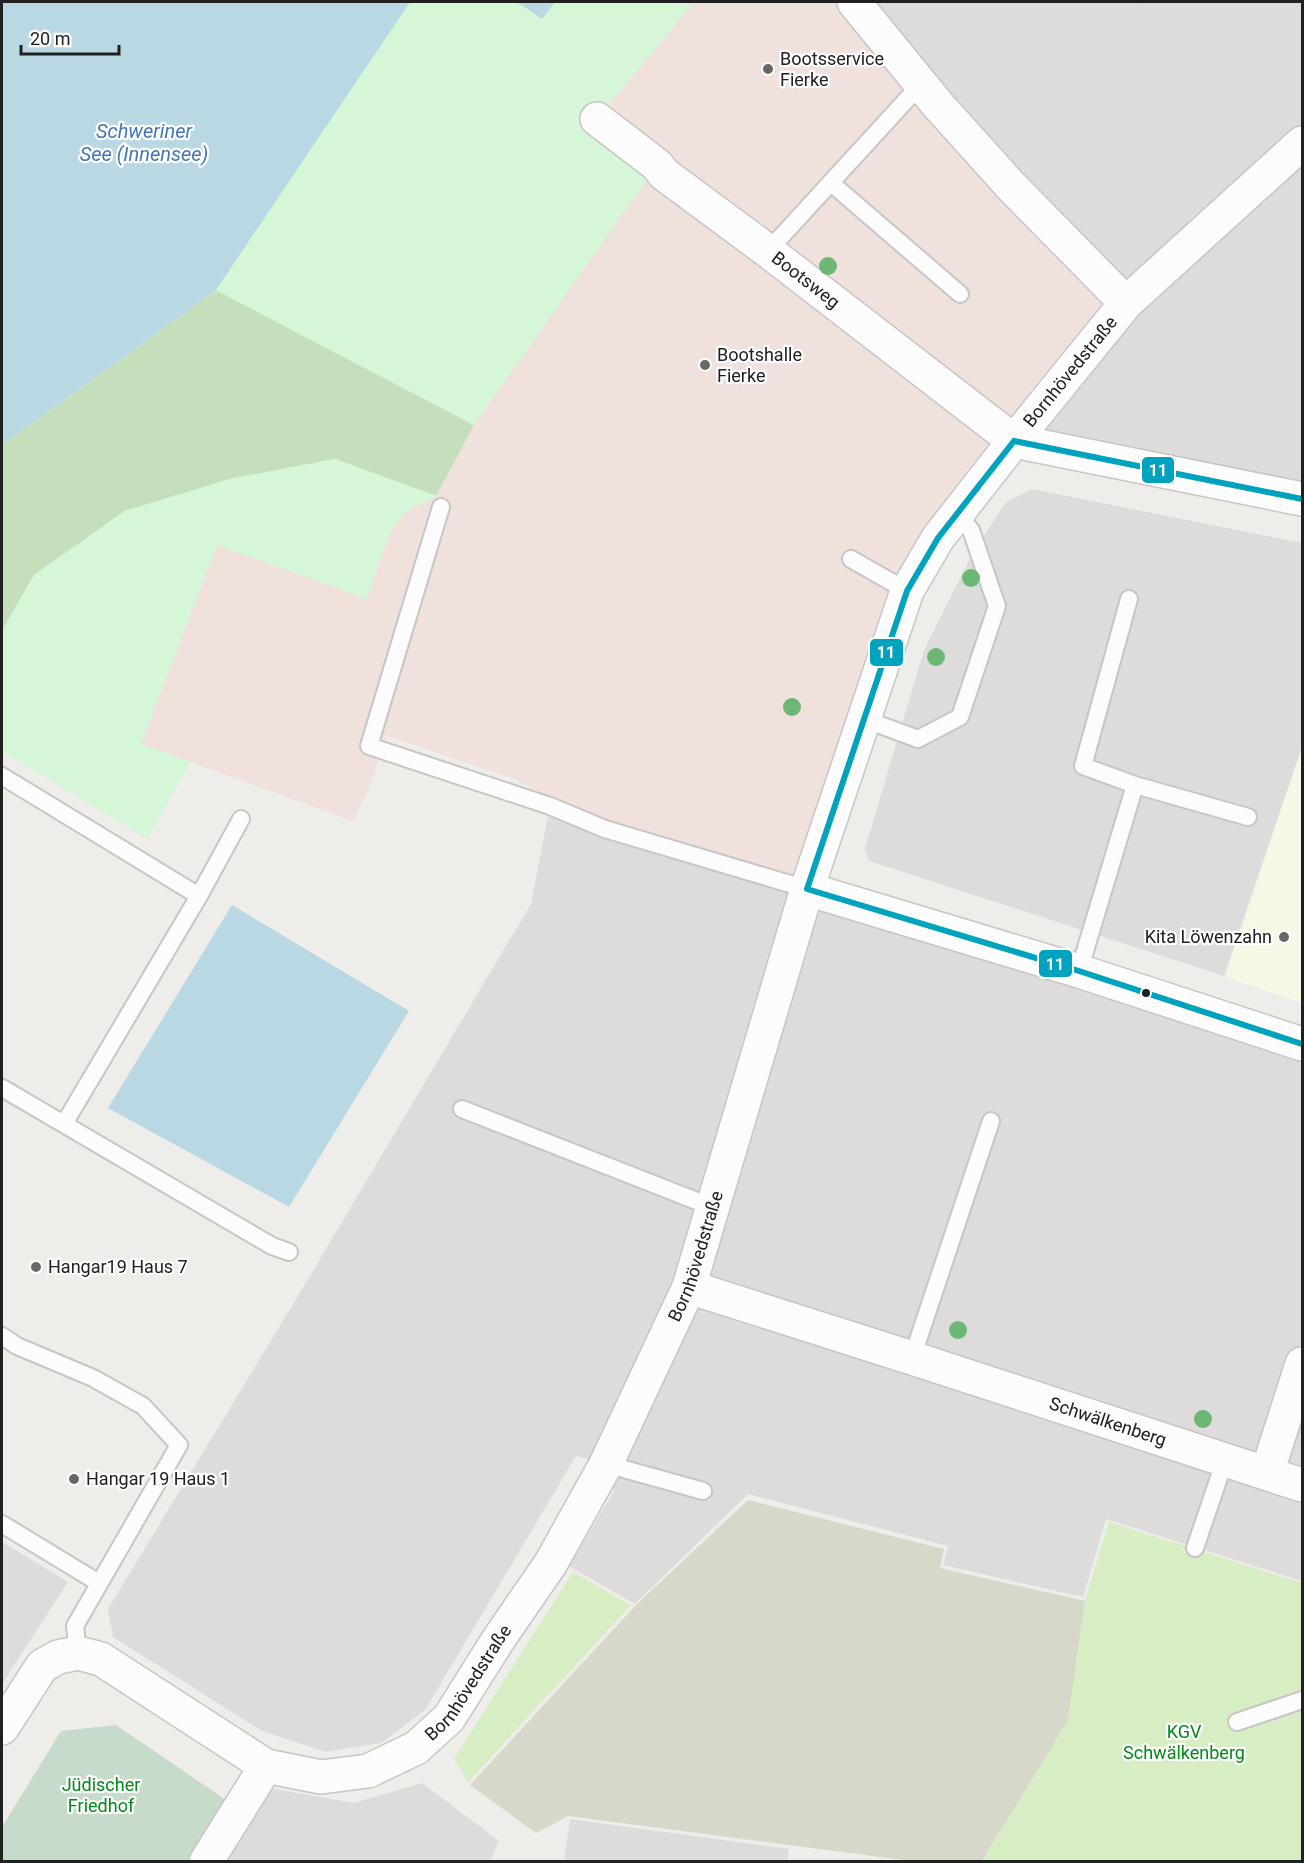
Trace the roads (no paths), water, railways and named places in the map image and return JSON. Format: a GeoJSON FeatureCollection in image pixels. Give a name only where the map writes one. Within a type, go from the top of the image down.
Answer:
{"type":"FeatureCollection","features":[{"type":"Feature","properties":{"kind":"street","name":"Bornhövedstraße"},"geometry":{"type":"LineString","coordinates":[[854,2],[938,105],[1011,186],[1126,303]]}},
{"type":"Feature","properties":{"kind":"street","name":"Bootsweg"},"geometry":{"type":"LineString","coordinates":[[597,119],[657,165],[664,174],[768,251],[1014,441]]}},
{"type":"Feature","properties":{"kind":"street","name":"Bornhövedstraße"},"geometry":{"type":"LineString","coordinates":[[78,1653],[100,1659],[267,1766],[321,1777],[368,1771],[416,1748],[449,1718],[498,1640],[551,1563],[606,1464],[689,1287],[807,889],[907,591],[938,538],[1126,303],[1302,143]]}},
{"type":"Feature","properties":{"kind":"street"},"geometry":{"type":"LineString","coordinates":[[1014,441],[1302,499]]}},
{"type":"Feature","properties":{"kind":"street"},"geometry":{"type":"LineString","coordinates":[[807,889],[1079,971],[1302,1044]]}},
{"type":"Feature","properties":{"kind":"street","name":"Schwälkenberg"},"geometry":{"type":"LineString","coordinates":[[689,1287],[1302,1485]]}},
{"type":"Feature","properties":{"kind":"street"},"geometry":{"type":"LineString","coordinates":[[1267,1473],[1302,1364]]}},
{"type":"Feature","properties":{"kind":"street"},"geometry":{"type":"LineString","coordinates":[[2,1728],[42,1666],[57,1657],[78,1653]]}},
{"type":"Feature","properties":{"kind":"street"},"geometry":{"type":"LineString","coordinates":[[206,1862],[267,1766]]}},
{"type":"Feature","properties":{"kind":"lane"},"geometry":{"type":"LineString","coordinates":[[768,251],[921,84]]}},
{"type":"Feature","properties":{"kind":"lane"},"geometry":{"type":"LineString","coordinates":[[831,183],[960,294]]}},
{"type":"Feature","properties":{"kind":"lane"},"geometry":{"type":"LineString","coordinates":[[441,507],[369,746],[549,806],[605,829],[807,889]]}},
{"type":"Feature","properties":{"kind":"lane"},"geometry":{"type":"LineString","coordinates":[[864,719],[918,739],[960,717],[997,606],[971,530],[957,514]]}},
{"type":"Feature","properties":{"kind":"lane"},"geometry":{"type":"LineString","coordinates":[[850,559],[907,591]]}},
{"type":"Feature","properties":{"kind":"lane"},"geometry":{"type":"LineString","coordinates":[[1130,599],[1083,766],[1135,785],[1248,817]]}},
{"type":"Feature","properties":{"kind":"lane"},"geometry":{"type":"LineString","coordinates":[[2,776],[199,896]]}},
{"type":"Feature","properties":{"kind":"lane"},"geometry":{"type":"LineString","coordinates":[[1079,971],[1135,785]]}},
{"type":"Feature","properties":{"kind":"lane"},"geometry":{"type":"LineString","coordinates":[[64,1124],[199,896],[241,819]]}},
{"type":"Feature","properties":{"kind":"lane"},"geometry":{"type":"LineString","coordinates":[[2,1088],[272,1246],[289,1252]]}},
{"type":"Feature","properties":{"kind":"lane"},"geometry":{"type":"LineString","coordinates":[[462,1109],[712,1207]]}},
{"type":"Feature","properties":{"kind":"lane"},"geometry":{"type":"LineString","coordinates":[[912,1358],[991,1121]]}},
{"type":"Feature","properties":{"kind":"lane"},"geometry":{"type":"LineString","coordinates":[[2,1336],[17,1346],[93,1378],[143,1406],[179,1444],[75,1626],[78,1653]]}},
{"type":"Feature","properties":{"kind":"lane"},"geometry":{"type":"LineString","coordinates":[[1195,1548],[1225,1460]]}},
{"type":"Feature","properties":{"kind":"lane"},"geometry":{"type":"LineString","coordinates":[[606,1464],[703,1491]]}},
{"type":"Feature","properties":{"kind":"lane"},"geometry":{"type":"LineString","coordinates":[[2,1524],[99,1583]]}},
{"type":"Feature","properties":{"kind":"lane"},"geometry":{"type":"LineString","coordinates":[[1237,1722],[1302,1700]]}},
{"type":"Feature","properties":{"kind":"water","name":"Schweriner See (Innensee)"},"geometry":{"type":"Polygon","coordinates":[[[2,2],[410,2],[216,290],[2,445],[2,2]]]}},
{"type":"Feature","properties":{"kind":"water"},"geometry":{"type":"Polygon","coordinates":[[[517,2],[555,2],[542,19],[517,2]]]}},
{"type":"Feature","properties":{"kind":"water"},"geometry":{"type":"Polygon","coordinates":[[[232,905],[409,1011],[289,1207],[108,1108],[232,905]]]}},
{"type":"Feature","properties":{"kind":"place","name":"Bootsservice Fierke"},"geometry":{"type":"Point","coordinates":[768,69]}},
{"type":"Feature","properties":{"kind":"place","name":"Bootshalle Fierke"},"geometry":{"type":"Point","coordinates":[705,365]}},
{"type":"Feature","properties":{"kind":"place","name":"Kita Löwenzahn"},"geometry":{"type":"Point","coordinates":[1284,937]}},
{"type":"Feature","properties":{"kind":"place","name":"Hangar19 Haus 7"},"geometry":{"type":"Point","coordinates":[36,1267]}},
{"type":"Feature","properties":{"kind":"place","name":"Hangar 19 Haus 1"},"geometry":{"type":"Point","coordinates":[74,1479]}},
{"type":"Feature","properties":{"kind":"park label","name":"KGV Schwälkenberg"},"geometry":{"type":"Point","coordinates":[1184,1742]}},
{"type":"Feature","properties":{"kind":"park label","name":"Jüdischer Friedhof"},"geometry":{"type":"Point","coordinates":[101,1795]}}]}
